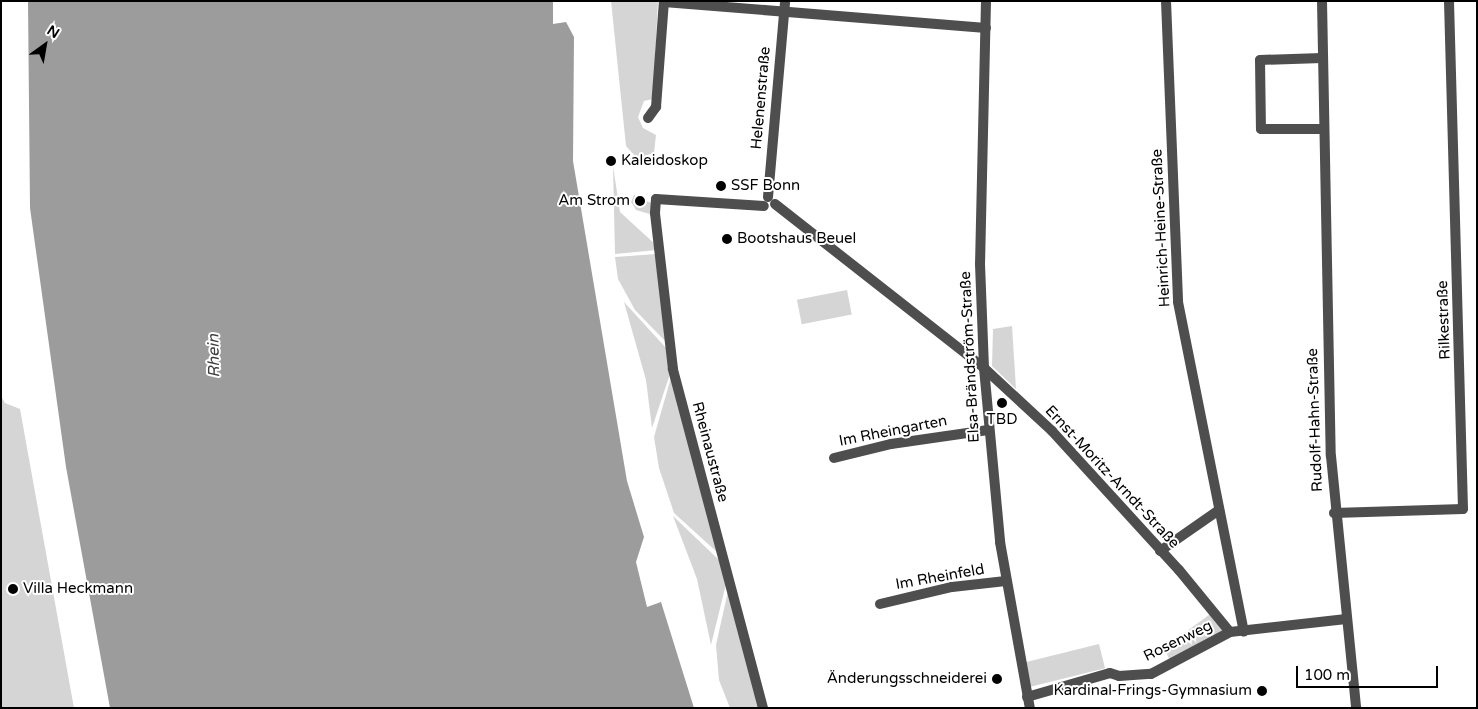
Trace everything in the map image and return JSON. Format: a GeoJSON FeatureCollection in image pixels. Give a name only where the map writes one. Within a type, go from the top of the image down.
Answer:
{"type":"FeatureCollection","features":[{"type":"Feature","properties":{"kind":"street","name":"Elsa-Brändström-Straße"},"geometry":{"type":"LineString","coordinates":[[986,1],[980,264],[984,368],[988,430],[1006,581],[1030,708]]}},
{"type":"Feature","properties":{"kind":"street","name":"Heinrich-Heine-Straße"},"geometry":{"type":"LineString","coordinates":[[1166,1],[1178,302],[1244,631]]}},
{"type":"Feature","properties":{"kind":"street","name":"Rudolf-Hahn-Straße"},"geometry":{"type":"LineString","coordinates":[[1322,1],[1323,129],[1334,513],[1356,708]]}},
{"type":"Feature","properties":{"kind":"street","name":"Rilkestraße"},"geometry":{"type":"LineString","coordinates":[[1334,513],[1463,509],[1449,1]]}},
{"type":"Feature","properties":{"kind":"street"},"geometry":{"type":"LineString","coordinates":[[648,118],[656,107],[664,2],[784,6],[986,28]]}},
{"type":"Feature","properties":{"kind":"street","name":"Helenenstraße"},"geometry":{"type":"LineString","coordinates":[[769,202],[784,6]]}},
{"type":"Feature","properties":{"kind":"street"},"geometry":{"type":"LineString","coordinates":[[1322,58],[1260,60],[1260,129],[1323,129]]}},
{"type":"Feature","properties":{"kind":"street","name":"Rheinaustraße"},"geometry":{"type":"LineString","coordinates":[[764,708],[673,369],[658,251],[656,199],[769,202]]}},
{"type":"Feature","properties":{"kind":"street","name":"Ernst-Moritz-Arndt-Straße"},"geometry":{"type":"LineString","coordinates":[[769,202],[984,368],[1052,431],[1230,632]]}},
{"type":"Feature","properties":{"kind":"street","name":"Im Rheingarten"},"geometry":{"type":"LineString","coordinates":[[834,458],[891,444],[988,430]]}},
{"type":"Feature","properties":{"kind":"street"},"geometry":{"type":"LineString","coordinates":[[1160,551],[1219,510]]}},
{"type":"Feature","properties":{"kind":"street","name":"Im Rheinfeld"},"geometry":{"type":"LineString","coordinates":[[880,604],[952,587],[1006,581]]}},
{"type":"Feature","properties":{"kind":"street","name":"Rosenweg"},"geometry":{"type":"LineString","coordinates":[[1027,697],[1110,673],[1119,676],[1151,674],[1230,632],[1346,619]]}},
{"type":"Feature","properties":{"kind":"shaded area"},"geometry":{"type":"Polygon","coordinates":[[[611,1],[658,1],[653,99],[644,101],[638,117],[643,128],[656,135],[654,153],[637,158],[626,146],[611,1]]]}},
{"type":"Feature","properties":{"kind":"shaded area"},"geometry":{"type":"Polygon","coordinates":[[[613,166],[620,212],[656,245],[657,250],[615,254],[613,166]]]}},
{"type":"Feature","properties":{"kind":"shaded area"},"geometry":{"type":"Polygon","coordinates":[[[634,195],[651,203],[653,215],[636,210],[631,202],[634,195]]]}},
{"type":"Feature","properties":{"kind":"shaded area"},"geometry":{"type":"Polygon","coordinates":[[[657,254],[668,344],[635,310],[618,279],[615,257],[657,254]]]}},
{"type":"Feature","properties":{"kind":"shaded area"},"geometry":{"type":"Polygon","coordinates":[[[847,290],[852,315],[802,324],[797,300],[847,290]]]}},
{"type":"Feature","properties":{"kind":"shaded area"},"geometry":{"type":"Polygon","coordinates":[[[624,302],[667,349],[671,371],[652,428],[646,380],[624,302]]]}},
{"type":"Feature","properties":{"kind":"shaded area"},"geometry":{"type":"Polygon","coordinates":[[[1012,326],[1016,389],[992,366],[993,329],[1012,326]]]}},
{"type":"Feature","properties":{"kind":"shaded area"},"geometry":{"type":"Polygon","coordinates":[[[672,374],[718,553],[674,513],[659,468],[654,437],[672,374]]]}},
{"type":"Feature","properties":{"kind":"shaded area"},"geometry":{"type":"Polygon","coordinates":[[[1,396],[5,403],[20,409],[74,708],[1,708],[1,396]]]}},
{"type":"Feature","properties":{"kind":"shaded area"},"geometry":{"type":"Polygon","coordinates":[[[673,516],[720,561],[726,584],[711,645],[697,579],[673,516]]]}},
{"type":"Feature","properties":{"kind":"shaded area"},"geometry":{"type":"Polygon","coordinates":[[[728,591],[760,708],[730,708],[719,680],[716,645],[728,591]]]}},
{"type":"Feature","properties":{"kind":"shaded area"},"geometry":{"type":"Polygon","coordinates":[[[1213,612],[1230,632],[1172,665],[1164,648],[1213,612]]]}},
{"type":"Feature","properties":{"kind":"shaded area"},"geometry":{"type":"Polygon","coordinates":[[[1099,644],[1105,668],[1028,687],[1022,663],[1099,644]]]}},
{"type":"Feature","properties":{"kind":"water","name":"Rhein"},"geometry":{"type":"Polygon","coordinates":[[[28,1],[553,1],[553,24],[566,22],[574,37],[573,161],[627,481],[644,537],[636,562],[647,607],[661,602],[694,708],[110,708],[66,467],[30,208],[28,1]]]}},
{"type":"Feature","properties":{"kind":"place","name":"Kaleidoskop"},"geometry":{"type":"Point","coordinates":[611,161]}},
{"type":"Feature","properties":{"kind":"place","name":"SSF Bonn"},"geometry":{"type":"Point","coordinates":[721,186]}},
{"type":"Feature","properties":{"kind":"place","name":"Am Strom"},"geometry":{"type":"Point","coordinates":[640,201]}},
{"type":"Feature","properties":{"kind":"place","name":"Bootshaus Beuel"},"geometry":{"type":"Point","coordinates":[727,239]}},
{"type":"Feature","properties":{"kind":"place","name":"TBD"},"geometry":{"type":"Point","coordinates":[1002,403]}},
{"type":"Feature","properties":{"kind":"place","name":"Villa Heckmann"},"geometry":{"type":"Point","coordinates":[13,589]}},
{"type":"Feature","properties":{"kind":"place","name":"Änderungsschneiderei"},"geometry":{"type":"Point","coordinates":[997,679]}},
{"type":"Feature","properties":{"kind":"place","name":"Kardinal-Frings-Gymnasium"},"geometry":{"type":"Point","coordinates":[1262,691]}}]}
